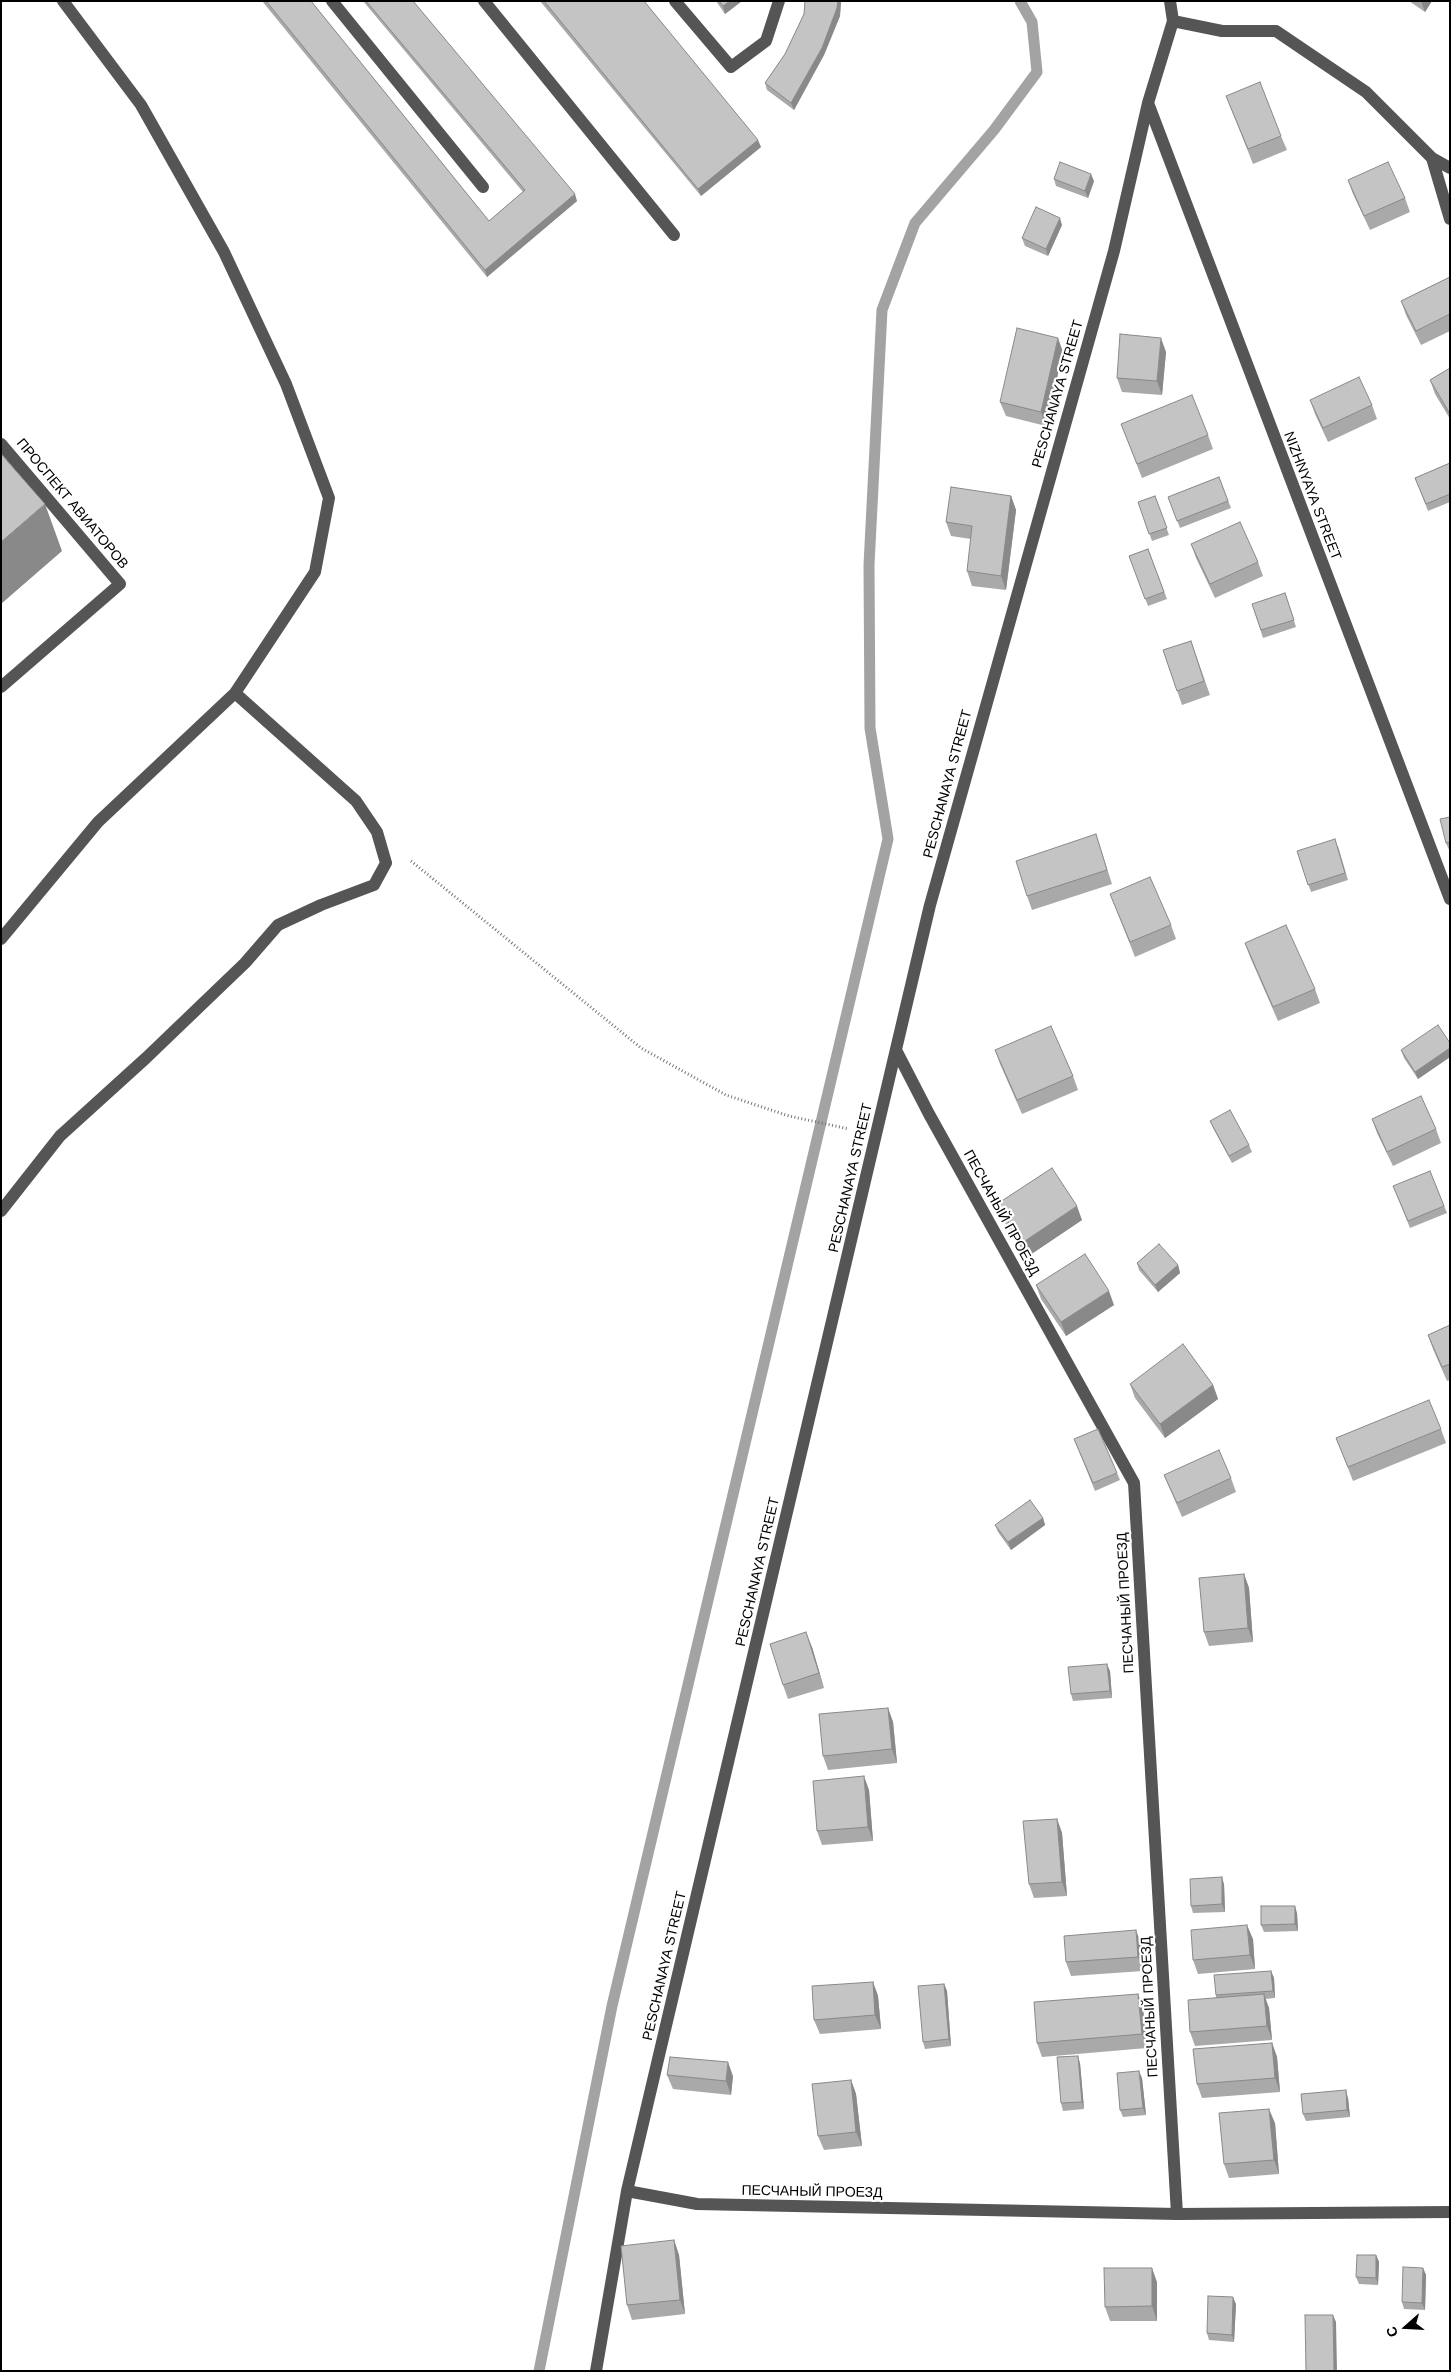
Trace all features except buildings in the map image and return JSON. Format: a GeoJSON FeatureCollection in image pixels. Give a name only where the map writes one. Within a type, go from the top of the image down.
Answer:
{"type":"FeatureCollection","features":[{"type":"Feature","properties":{"kind":"street"},"geometry":{"type":"LineString","coordinates":[[1,939],[98,822],[235,693],[315,572],[329,498],[286,384],[224,252],[141,105],[64,1]]}},
{"type":"Feature","properties":{"kind":"street"},"geometry":{"type":"LineString","coordinates":[[332,1],[483,187]]}},
{"type":"Feature","properties":{"kind":"street"},"geometry":{"type":"LineString","coordinates":[[484,1],[674,235]]}},
{"type":"Feature","properties":{"kind":"street"},"geometry":{"type":"LineString","coordinates":[[676,1],[731,67],[766,41],[779,1]]}},
{"type":"Feature","properties":{"kind":"street","name":"PESCHANAYA STREET"},"geometry":{"type":"LineString","coordinates":[[596,2371],[627,2191],[896,1050],[944,857],[1114,251],[1148,103],[1173,21],[1170,1]]}},
{"type":"Feature","properties":{"kind":"street"},"geometry":{"type":"LineString","coordinates":[[1173,21],[1222,31],[1276,30],[1366,92],[1432,158],[1450,168]]}},
{"type":"Feature","properties":{"kind":"street","name":"NIZHNYAYA STREET"},"geometry":{"type":"LineString","coordinates":[[1148,103],[1450,899]]}},
{"type":"Feature","properties":{"kind":"street"},"geometry":{"type":"LineString","coordinates":[[1432,158],[1450,219]]}},
{"type":"Feature","properties":{"kind":"street","name":"ПРОСПЕКТ АВИАТОРОВ"},"geometry":{"type":"LineString","coordinates":[[1,444],[120,584],[1,687]]}},
{"type":"Feature","properties":{"kind":"street"},"geometry":{"type":"LineString","coordinates":[[1,1211],[60,1136],[146,1058],[245,962],[278,925],[321,905],[374,885],[386,863],[377,832],[356,801],[235,693]]}},
{"type":"Feature","properties":{"kind":"street","name":"ПЕСЧАНЫЙ ПРОЕЗД"},"geometry":{"type":"LineString","coordinates":[[896,1050],[929,1114],[1134,1483],[1177,2214]]}},
{"type":"Feature","properties":{"kind":"street","name":"ПЕСЧАНЫЙ ПРОЕЗД"},"geometry":{"type":"LineString","coordinates":[[627,2191],[698,2204],[1177,2214],[1450,2212]]}},
{"type":"Feature","properties":{"kind":"path"},"geometry":{"type":"LineString","coordinates":[[377,832],[457,900],[641,1048],[726,1095],[803,1119],[839,1127]]}},
{"type":"Feature","properties":{"kind":"waterway"},"geometry":{"type":"LineString","coordinates":[[539,2371],[612,2006],[888,839],[870,728],[869,565],[882,310],[915,223],[994,130],[1037,72],[1032,22],[1020,1]]}}]}
